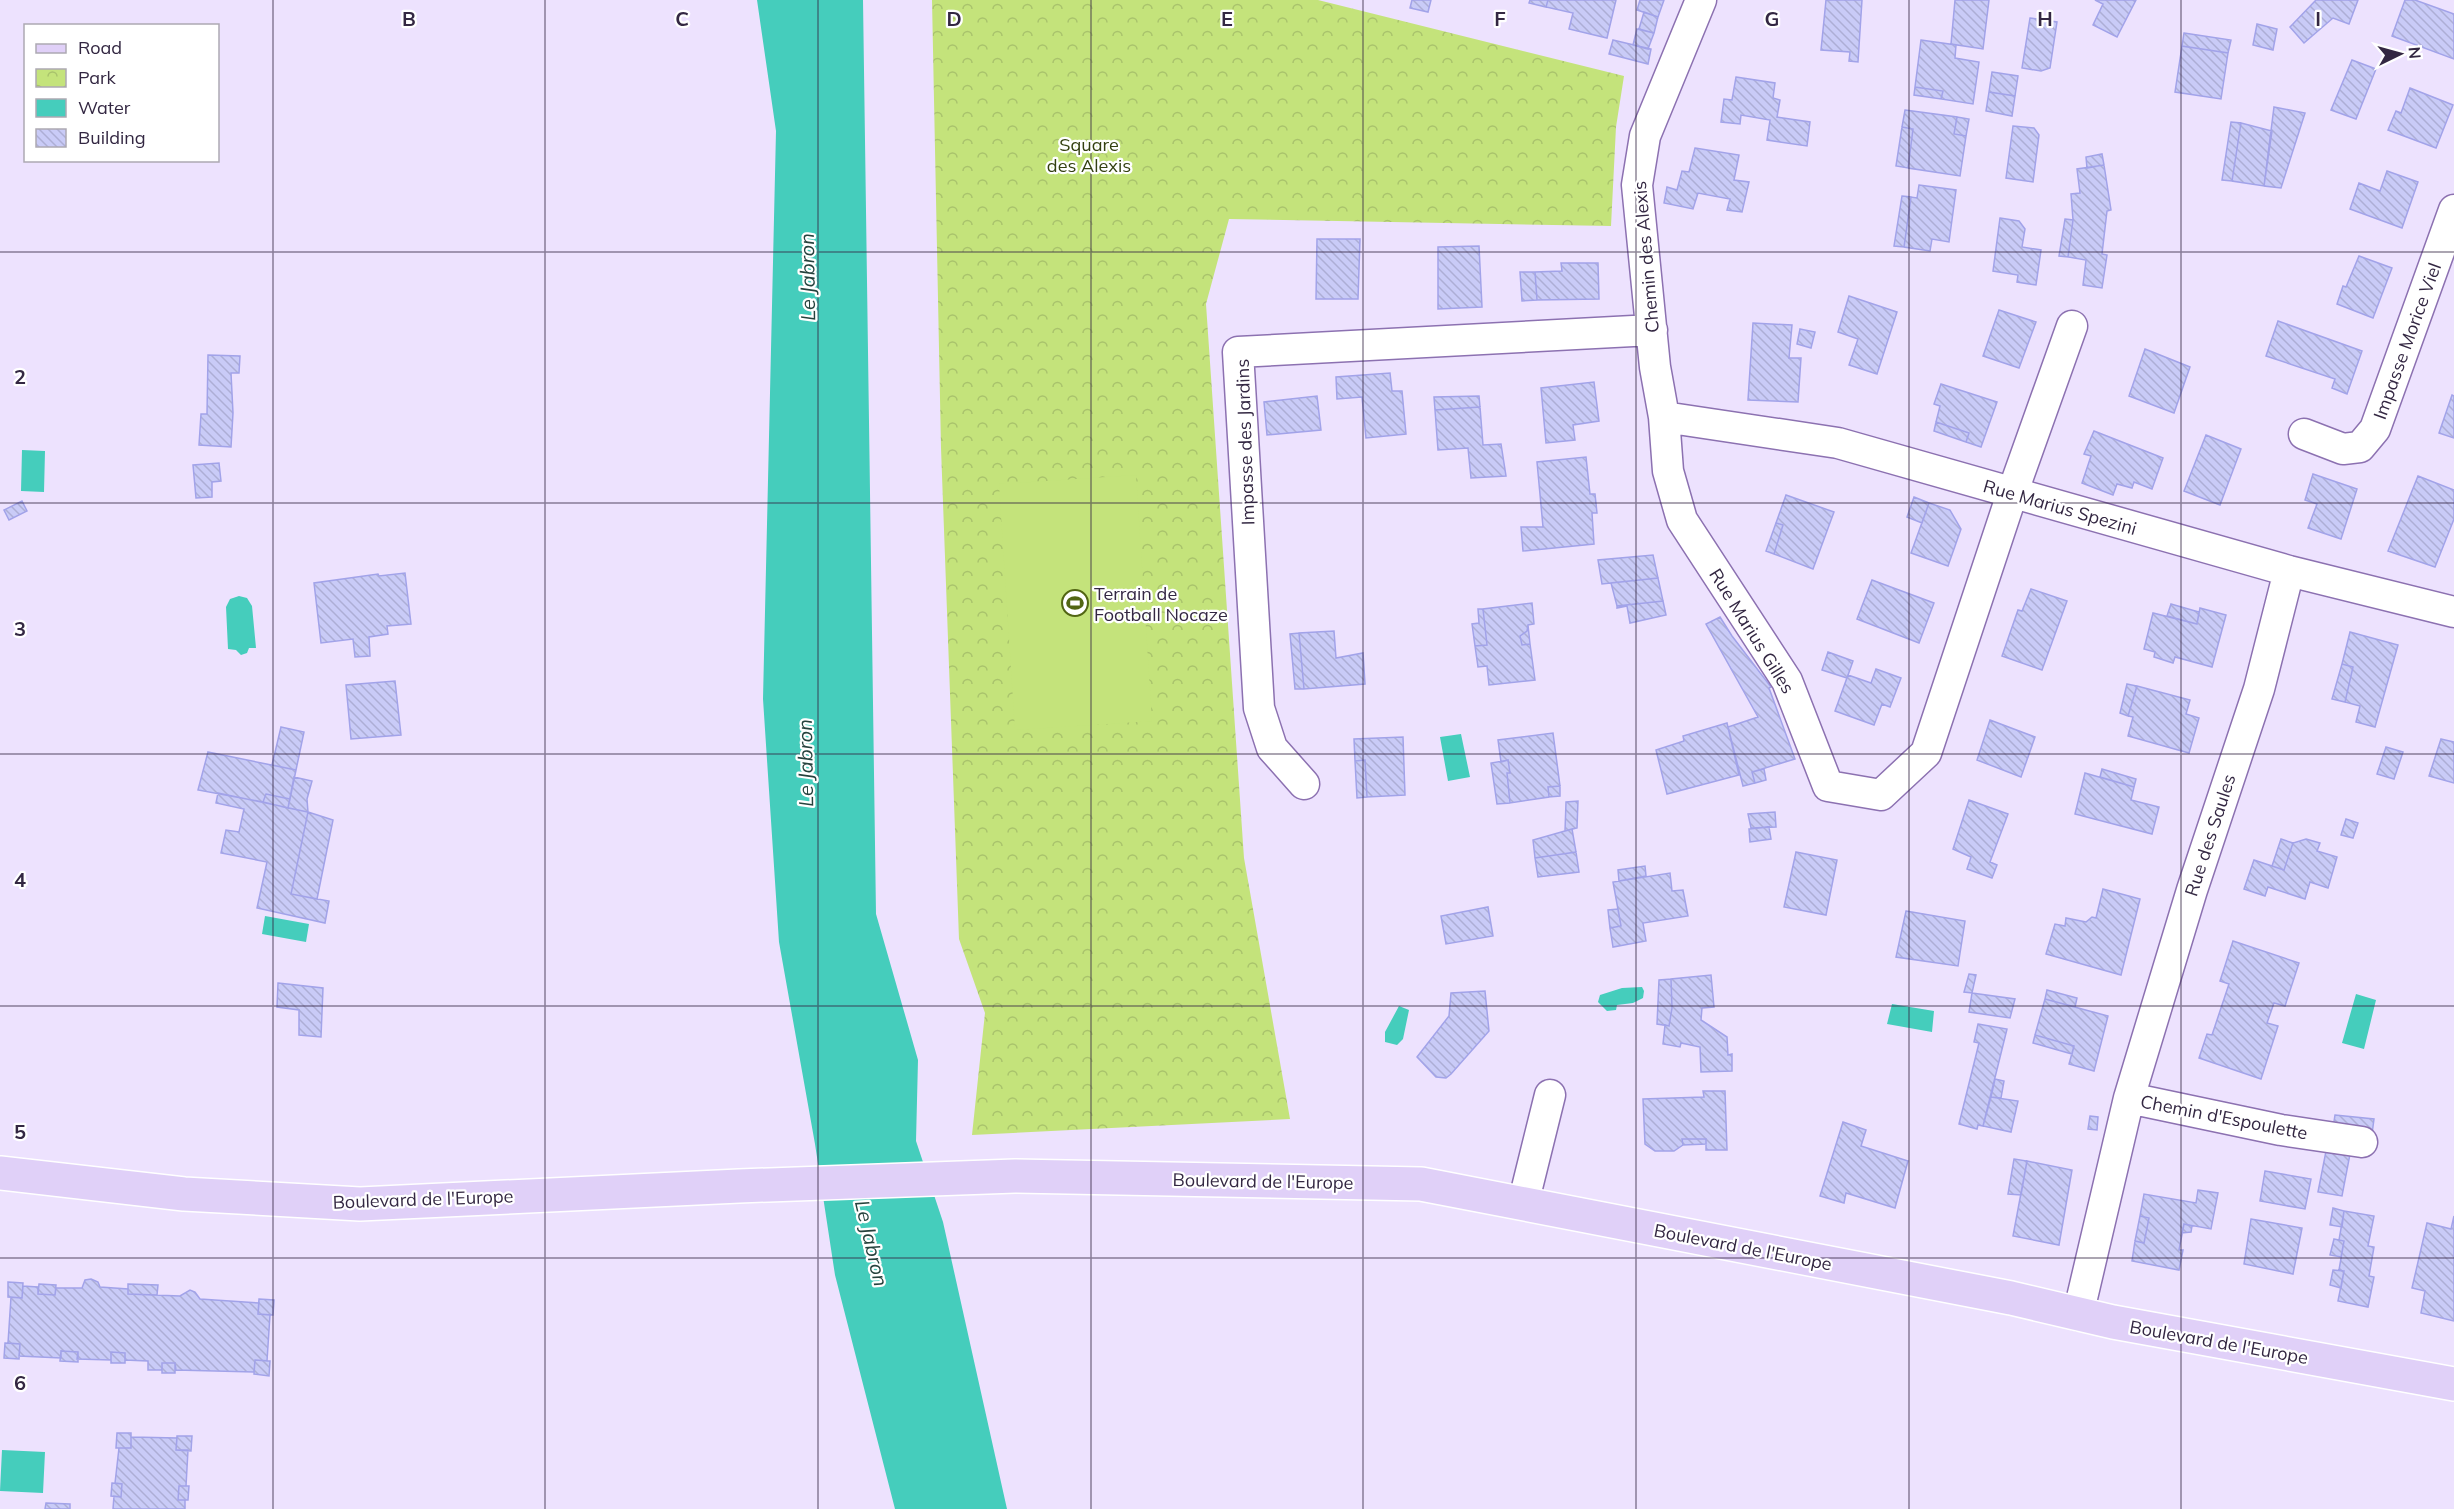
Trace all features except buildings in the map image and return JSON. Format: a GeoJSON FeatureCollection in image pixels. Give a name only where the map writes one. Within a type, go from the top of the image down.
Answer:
{"type":"FeatureCollection","features":[{"type":"Feature","properties":{"kind":"main road","name":"Boulevard de l'Europe"},"geometry":{"type":"LineString","coordinates":[[0,1173],[184,1194],[360,1204],[739,1186],[1024,1176],[1421,1184],[2011,1298],[2078,1315],[2454,1384]]}},
{"type":"Feature","properties":{"kind":"street","name":"Chemin des Alexis"},"geometry":{"type":"LineString","coordinates":[[1664,417],[1652,330],[1637,185],[1645,136],[1701,0]]}},
{"type":"Feature","properties":{"kind":"street","name":"Impasse Morice Viel"},"geometry":{"type":"LineString","coordinates":[[2304,434],[2343,449],[2360,447],[2375,429],[2454,210]]}},
{"type":"Feature","properties":{"kind":"street"},"geometry":{"type":"LineString","coordinates":[[2012,494],[2072,326]]}},
{"type":"Feature","properties":{"kind":"street","name":"Impasse des Jardins"},"geometry":{"type":"LineString","coordinates":[[1304,784],[1272,748],[1259,708],[1238,352],[1652,330]]}},
{"type":"Feature","properties":{"kind":"street","name":"Rue Marius Gilles"},"geometry":{"type":"LineString","coordinates":[[1664,417],[1668,471],[1682,520],[1787,681],[1828,786],[1881,795],[1926,753],[2012,494]]}},
{"type":"Feature","properties":{"kind":"street","name":"Rue Marius Spezini"},"geometry":{"type":"LineString","coordinates":[[1664,417],[1838,443],[2289,571],[2454,612]]}},
{"type":"Feature","properties":{"kind":"street","name":"Rue des Saules"},"geometry":{"type":"LineString","coordinates":[[2129,1098],[2192,890],[2259,689],[2289,571]]}},
{"type":"Feature","properties":{"kind":"street"},"geometry":{"type":"LineString","coordinates":[[1523,1204],[1550,1095]]}},
{"type":"Feature","properties":{"kind":"street","name":"Chemin d'Espoulette"},"geometry":{"type":"LineString","coordinates":[[2078,1315],[2129,1098],[2281,1130],[2362,1142]]}},
{"type":"Feature","properties":{"kind":"green space","name":"Square des Alexis"},"geometry":{"type":"Polygon","coordinates":[[[932,0],[1318,0],[1624,76],[1616,127],[1611,226],[1229,219],[1206,304],[1244,858],[1290,1119],[972,1135],[985,1013],[959,939],[941,448],[932,0]]]}},
{"type":"Feature","properties":{"kind":"green space","name":"Terrain de Football Nocaze"},"geometry":{"type":"Polygon","coordinates":[[[1136,475],[1152,721],[1015,730],[999,484],[1136,475]]]}},
{"type":"Feature","properties":{"kind":"water","name":"Le Jabron"},"geometry":{"type":"Polygon","coordinates":[[[757,0],[863,0],[876,914],[918,1060],[916,1141],[943,1222],[1007,1509],[895,1509],[835,1275],[815,1144],[779,942],[763,699],[776,131],[757,0]]]}},
{"type":"Feature","properties":{"kind":"water"},"geometry":{"type":"Polygon","coordinates":[[[22,450],[45,451],[44,492],[21,491],[22,450]]]}},
{"type":"Feature","properties":{"kind":"water"},"geometry":{"type":"Polygon","coordinates":[[[239,596],[247,598],[252,606],[256,648],[249,648],[247,653],[241,655],[236,650],[228,649],[226,607],[230,599],[239,596]]]}},
{"type":"Feature","properties":{"kind":"water"},"geometry":{"type":"Polygon","coordinates":[[[1461,734],[1470,777],[1448,781],[1440,737],[1461,734]]]}},
{"type":"Feature","properties":{"kind":"water"},"geometry":{"type":"Polygon","coordinates":[[[265,916],[309,924],[306,942],[262,934],[265,916]]]}},
{"type":"Feature","properties":{"kind":"water"},"geometry":{"type":"Polygon","coordinates":[[[1642,987],[1643,998],[1633,1003],[1617,1005],[1616,1010],[1607,1011],[1598,1002],[1600,995],[1622,988],[1642,987]]]}},
{"type":"Feature","properties":{"kind":"water"},"geometry":{"type":"Polygon","coordinates":[[[2356,994],[2376,1000],[2364,1049],[2342,1043],[2356,994]]]}},
{"type":"Feature","properties":{"kind":"water"},"geometry":{"type":"Polygon","coordinates":[[[1892,1004],[1934,1011],[1932,1032],[1887,1024],[1892,1004]]]}},
{"type":"Feature","properties":{"kind":"water"},"geometry":{"type":"Polygon","coordinates":[[[1399,1006],[1409,1010],[1403,1039],[1397,1045],[1385,1042],[1385,1032],[1399,1006]]]}},
{"type":"Feature","properties":{"kind":"water"},"geometry":{"type":"Polygon","coordinates":[[[2,1450],[45,1452],[43,1493],[0,1491],[2,1450]]]}},
{"type":"Feature","properties":{"kind":"place","name":"Terrain de Football Nocaze"},"geometry":{"type":"Point","coordinates":[1075,603]}}]}
